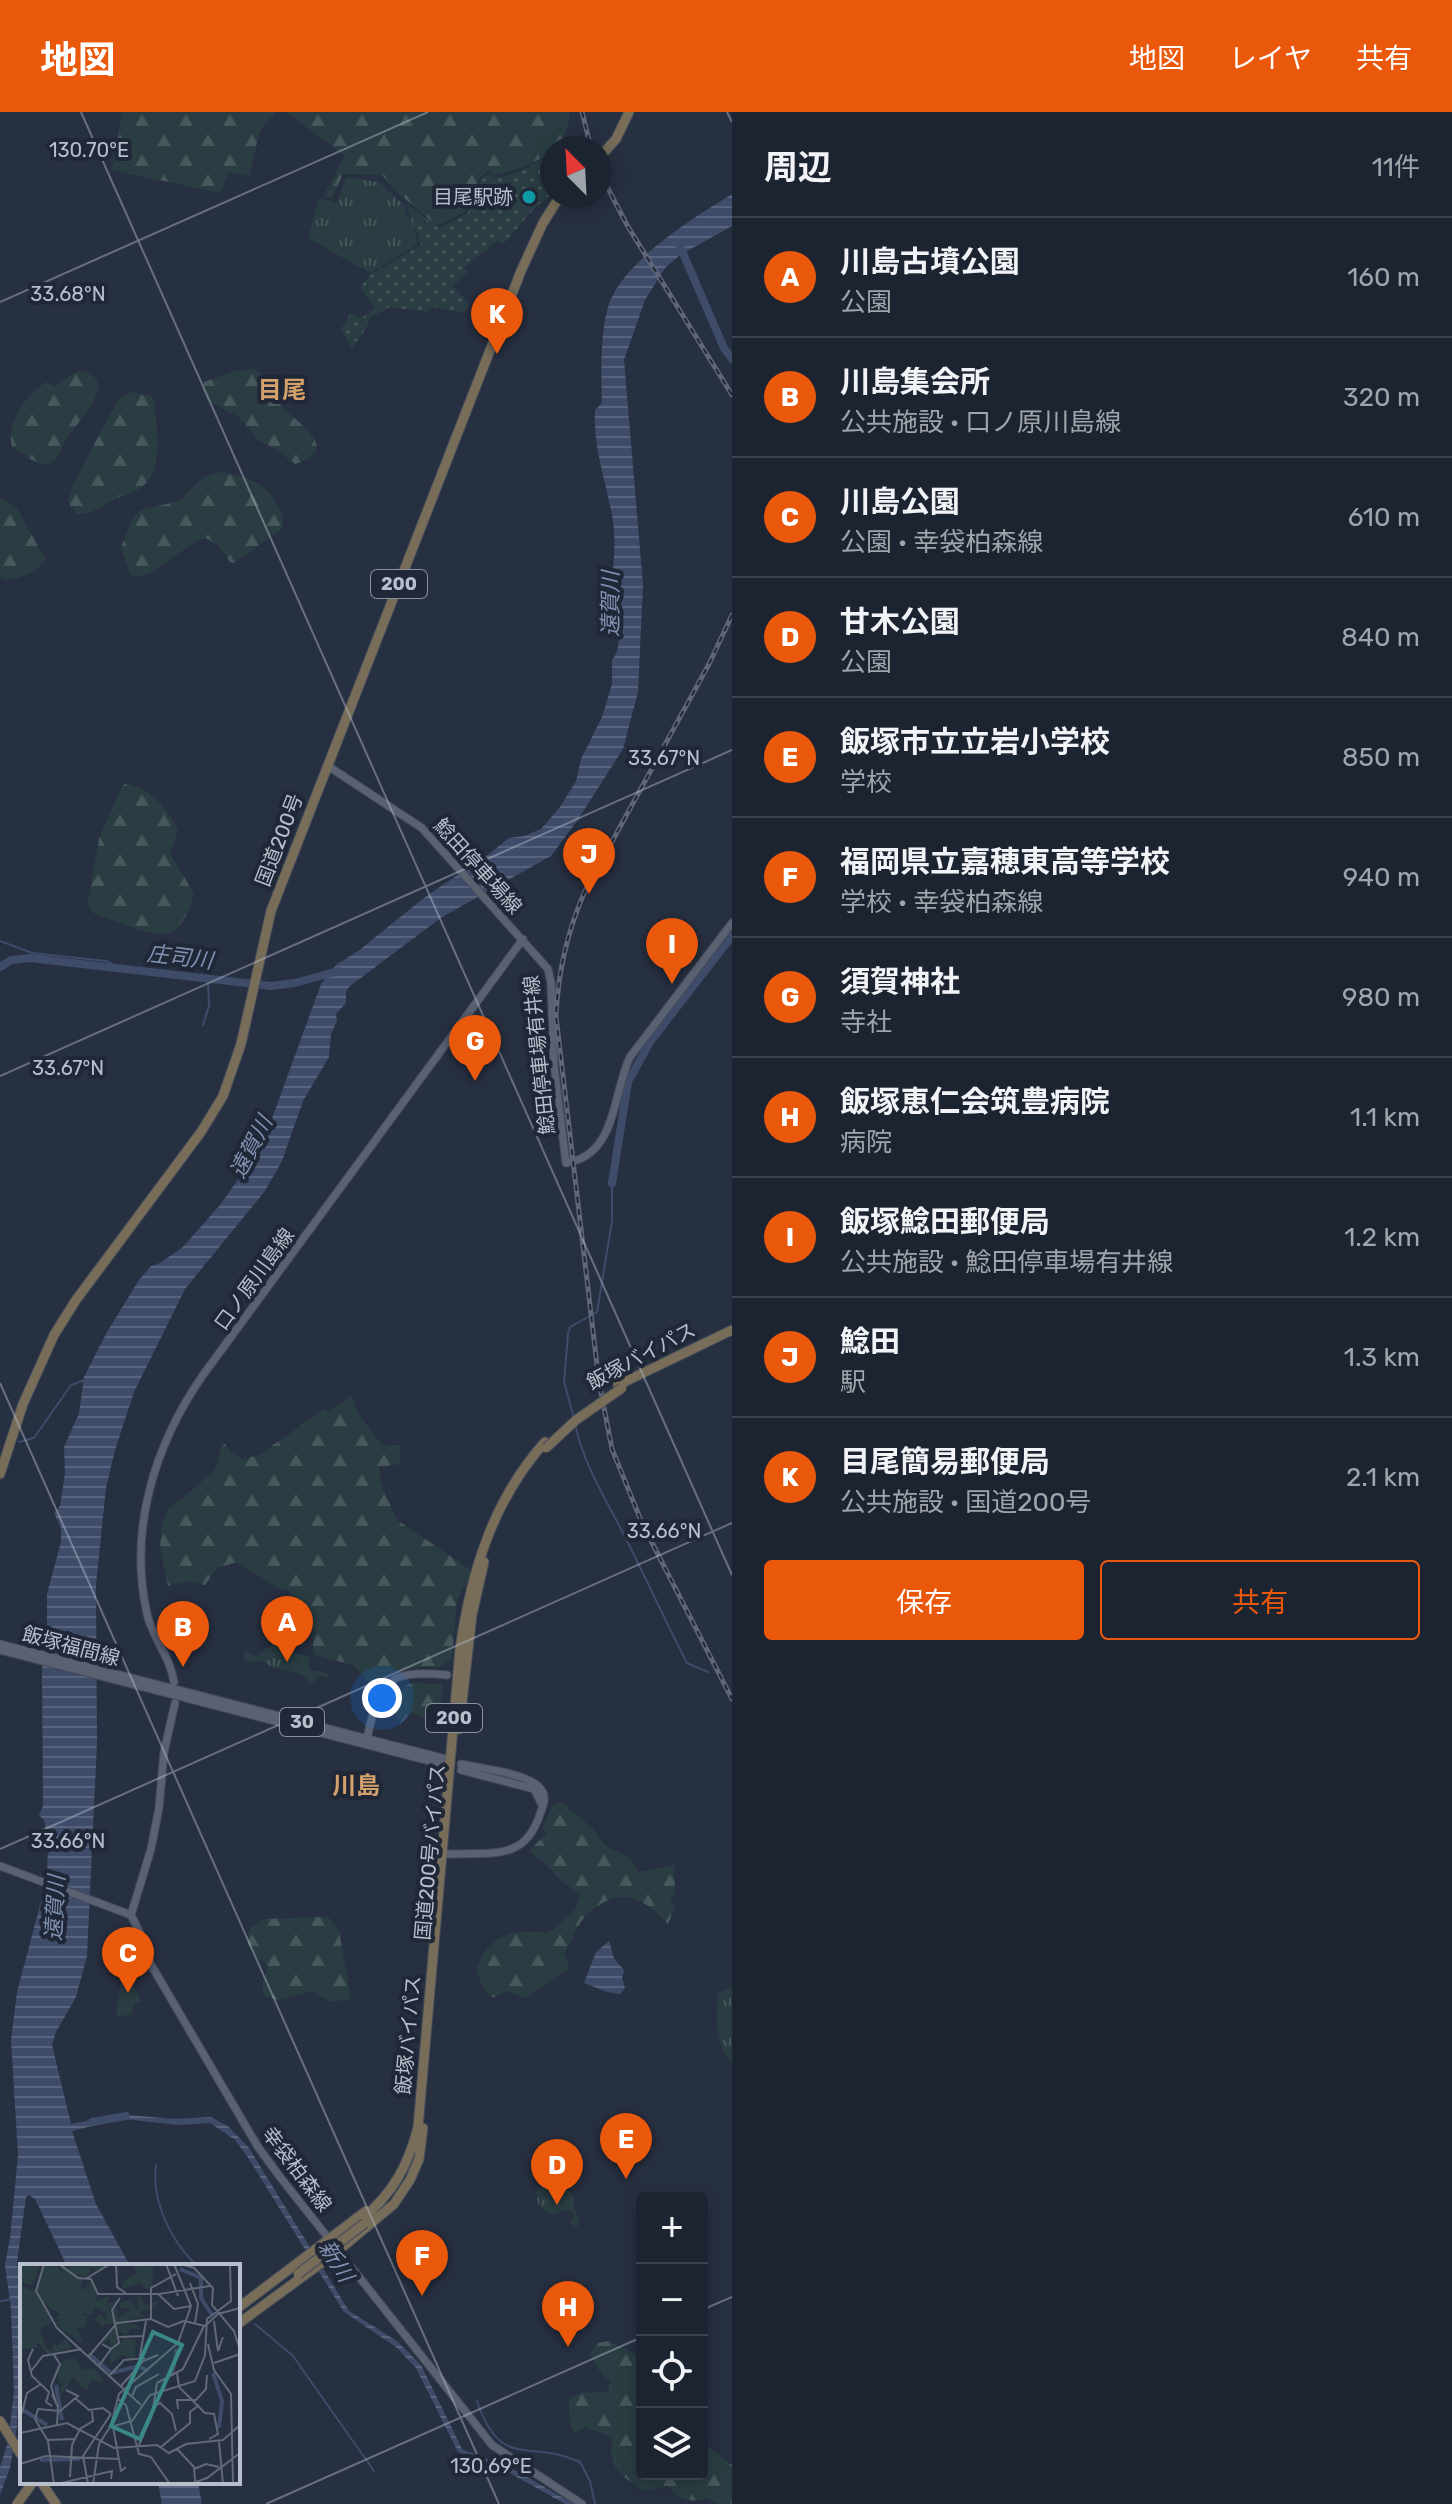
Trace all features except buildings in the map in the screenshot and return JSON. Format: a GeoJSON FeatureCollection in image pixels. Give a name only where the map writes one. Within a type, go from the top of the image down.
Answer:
{"type":"FeatureCollection","features":[{"type":"Feature","properties":{"kind":"highway"},"geometry":{"type":"LineString","coordinates":[[612,144],[629,112]]}},
{"type":"Feature","properties":{"kind":"highway","name":"国道200号"},"geometry":{"type":"LineString","coordinates":[[0,1474],[23,1404],[54,1335],[76,1300],[201,1132],[223,1096],[241,1044],[271,911],[521,271],[552,208]]}},
{"type":"Feature","properties":{"kind":"highway","name":"国道200号バイパス"},"geometry":{"type":"LineString","coordinates":[[240,2320],[390,2200],[405,2180],[418,2151],[467,1649],[480,1576],[492,1538],[509,1501],[546,1445],[620,1386],[732,1332]]}},
{"type":"Feature","properties":{"kind":"highway","name":"飯塚バイパス"},"geometry":{"type":"LineString","coordinates":[[431,2015],[463,1629],[475,1572],[496,1515],[515,1480],[546,1445]]}},
{"type":"Feature","properties":{"kind":"highway"},"geometry":{"type":"LineString","coordinates":[[240,2309],[366,2211],[389,2185],[420,2127]]}},
{"type":"Feature","properties":{"kind":"highway"},"geometry":{"type":"LineString","coordinates":[[240,2321],[318,2266],[394,2204],[419,2159],[420,2127]]}},
{"type":"Feature","properties":{"kind":"highway","name":"200"},"geometry":{"type":"LineString","coordinates":[[240,2310],[297,2272]]}},
{"type":"Feature","properties":{"kind":"highway"},"geometry":{"type":"LineString","coordinates":[[1,2423],[20,2453]]}},
{"type":"Feature","properties":{"kind":"highway"},"geometry":{"type":"LineString","coordinates":[[10,2504],[24,2484]]}},
{"type":"Feature","properties":{"kind":"highway"},"geometry":{"type":"LineString","coordinates":[[17,2504],[32,2484]]}},
{"type":"Feature","properties":{"kind":"highway"},"geometry":{"type":"LineString","coordinates":[[42,2484],[56,2504]]}},
{"type":"Feature","properties":{"kind":"main road","name":"鯰田停車場線"},"geometry":{"type":"LineString","coordinates":[[328,766],[423,829],[522,938]]}},
{"type":"Feature","properties":{"kind":"main road","name":"鯰田停車場有井線"},"geometry":{"type":"LineString","coordinates":[[522,938],[551,975],[554,1065],[566,1163],[580,1161],[603,1140],[612,1118],[619,1082],[630,1057],[732,923]]}},
{"type":"Feature","properties":{"kind":"main road","name":"口ノ原川島線"},"geometry":{"type":"LineString","coordinates":[[174,1682],[169,1659],[152,1630],[142,1589],[148,1492],[171,1426],[203,1375],[522,938]]}},
{"type":"Feature","properties":{"kind":"main road"},"geometry":{"type":"LineString","coordinates":[[447,1675],[457,1664],[460,1632],[463,1629]]}},
{"type":"Feature","properties":{"kind":"main road","name":"飯塚福間線"},"geometry":{"type":"LineString","coordinates":[[0,1644],[11,1650],[446,1762]]}},
{"type":"Feature","properties":{"kind":"main road","name":"飯塚福間線"},"geometry":{"type":"LineString","coordinates":[[0,1650],[11,1650]]}},
{"type":"Feature","properties":{"kind":"main road"},"geometry":{"type":"LineString","coordinates":[[366,1742],[379,1696],[388,1683],[411,1672],[447,1675]]}},
{"type":"Feature","properties":{"kind":"main road"},"geometry":{"type":"LineString","coordinates":[[447,1675],[454,1686],[454,1723]]}},
{"type":"Feature","properties":{"kind":"main road"},"geometry":{"type":"LineString","coordinates":[[0,1866],[130,1914],[151,1849],[159,1808],[164,1752],[175,1703]]}},
{"type":"Feature","properties":{"kind":"main road"},"geometry":{"type":"LineString","coordinates":[[448,1854],[498,1852],[519,1847],[532,1836],[545,1802],[542,1790],[532,1781],[461,1767]]}},
{"type":"Feature","properties":{"kind":"main road","name":"幸袋柏森線"},"geometry":{"type":"LineString","coordinates":[[130,1914],[142,1937],[150,1963],[258,2147],[492,2445],[582,2504]]}},
{"type":"Feature","properties":{"kind":"green space"},"geometry":{"type":"Polygon","coordinates":[[[122,112],[276,112],[260,130],[249,176],[228,172],[221,193],[111,170],[122,112]]]}},
{"type":"Feature","properties":{"kind":"green space"},"geometry":{"type":"Polygon","coordinates":[[[286,112],[570,112],[564,136],[540,136],[540,158],[494,175],[489,170],[478,180],[466,211],[437,226],[382,175],[343,174],[332,198],[323,197],[345,156],[286,112]]]}},
{"type":"Feature","properties":{"kind":"green space"},"geometry":{"type":"Polygon","coordinates":[[[540,160],[540,204],[503,244],[497,241],[464,268],[467,272],[453,287],[470,303],[464,313],[434,307],[427,312],[390,307],[370,318],[352,349],[341,329],[351,313],[362,318],[375,308],[360,288],[370,275],[421,245],[407,204],[439,228],[468,213],[480,181],[489,173],[495,178],[540,160]]]}},
{"type":"Feature","properties":{"kind":"green space"},"geometry":{"type":"Polygon","coordinates":[[[346,177],[379,182],[405,206],[405,212],[413,223],[418,244],[370,273],[308,238],[319,198],[337,203],[346,177]]]}},
{"type":"Feature","properties":{"kind":"green space"},"geometry":{"type":"Polygon","coordinates":[[[253,369],[267,381],[284,408],[313,438],[315,452],[309,459],[295,464],[258,440],[239,417],[207,400],[204,382],[236,371],[253,369]]]}},
{"type":"Feature","properties":{"kind":"green space"},"geometry":{"type":"Polygon","coordinates":[[[81,371],[93,376],[98,383],[97,393],[55,460],[48,464],[40,463],[12,447],[12,428],[26,400],[47,382],[54,386],[81,371]]]}},
{"type":"Feature","properties":{"kind":"green space"},"geometry":{"type":"Polygon","coordinates":[[[131,392],[151,396],[154,402],[157,449],[153,472],[136,491],[92,511],[76,514],[68,502],[72,487],[117,401],[131,392]]]}},
{"type":"Feature","properties":{"kind":"green space"},"geometry":{"type":"Polygon","coordinates":[[[221,472],[249,479],[265,489],[282,515],[282,529],[234,563],[219,546],[206,538],[198,540],[153,571],[139,577],[130,574],[121,547],[133,518],[141,510],[179,501],[204,477],[221,472]]]}},
{"type":"Feature","properties":{"kind":"green space"},"geometry":{"type":"Polygon","coordinates":[[[0,498],[16,507],[46,560],[27,574],[4,580],[0,577],[0,498]]]}},
{"type":"Feature","properties":{"kind":"green space"},"geometry":{"type":"Polygon","coordinates":[[[127,783],[158,801],[178,830],[170,854],[194,893],[182,922],[168,933],[151,933],[95,914],[90,909],[88,901],[99,839],[122,786],[127,783]]]}},
{"type":"Feature","properties":{"kind":"green space"},"geometry":{"type":"Polygon","coordinates":[[[352,1395],[357,1412],[382,1445],[400,1445],[400,1464],[379,1467],[380,1481],[397,1520],[471,1570],[457,1599],[452,1658],[440,1667],[396,1672],[374,1687],[353,1665],[315,1655],[314,1630],[290,1591],[276,1587],[237,1562],[217,1568],[205,1585],[189,1581],[168,1586],[160,1547],[162,1524],[168,1510],[215,1470],[223,1442],[243,1459],[259,1455],[324,1409],[328,1412],[352,1395]]]}},
{"type":"Feature","properties":{"kind":"green space"},"geometry":{"type":"Polygon","coordinates":[[[279,1640],[290,1652],[309,1657],[311,1671],[323,1671],[331,1678],[321,1676],[310,1684],[298,1674],[272,1667],[260,1660],[250,1663],[244,1659],[245,1650],[256,1657],[279,1640]]]}},
{"type":"Feature","properties":{"kind":"green space"},"geometry":{"type":"Polygon","coordinates":[[[412,1683],[443,1684],[440,1707],[443,1730],[432,1719],[411,1713],[400,1724],[396,1700],[402,1690],[412,1683]]]}},
{"type":"Feature","properties":{"kind":"green space"},"geometry":{"type":"Polygon","coordinates":[[[557,1802],[592,1828],[605,1845],[629,1858],[638,1872],[674,1865],[675,1894],[670,1901],[675,1908],[668,1924],[639,1901],[620,1897],[610,1900],[580,1923],[564,1953],[569,1967],[565,1971],[525,1998],[507,1991],[492,1998],[476,1971],[488,1948],[503,1936],[513,1933],[548,1933],[575,1910],[581,1894],[529,1851],[547,1833],[542,1829],[557,1802]]]}},
{"type":"Feature","properties":{"kind":"green space"},"geometry":{"type":"Polygon","coordinates":[[[328,1917],[339,1931],[351,1999],[331,2002],[312,1991],[278,2000],[264,1996],[262,1986],[268,1966],[248,1945],[250,1928],[264,1919],[328,1917]]]}},
{"type":"Feature","properties":{"kind":"green space"},"geometry":{"type":"Polygon","coordinates":[[[124,1960],[131,1961],[128,1975],[141,2001],[134,2004],[132,2014],[116,2017],[124,1960]]]}},
{"type":"Feature","properties":{"kind":"green space"},"geometry":{"type":"Polygon","coordinates":[[[732,1988],[732,2062],[719,2039],[717,2010],[719,1992],[732,1988]]]}},
{"type":"Feature","properties":{"kind":"green space"},"geometry":{"type":"Polygon","coordinates":[[[554,2182],[564,2186],[574,2197],[574,2207],[580,2221],[576,2228],[570,2222],[575,2216],[571,2209],[550,2215],[538,2204],[536,2190],[554,2182]]]}},
{"type":"Feature","properties":{"kind":"green space"},"geometry":{"type":"Polygon","coordinates":[[[609,2341],[636,2356],[636,2480],[708,2480],[708,2447],[732,2465],[732,2504],[719,2504],[707,2498],[686,2499],[667,2486],[644,2491],[623,2476],[614,2465],[612,2439],[585,2427],[574,2433],[569,2418],[569,2398],[581,2393],[607,2392],[611,2382],[598,2369],[590,2354],[597,2343],[609,2341]]]}},
{"type":"Feature","properties":{"kind":"water","name":"遠賀川"},"geometry":{"type":"Polygon","coordinates":[[[732,194],[732,226],[680,255],[665,268],[645,300],[624,360],[643,585],[638,692],[623,749],[551,856],[442,917],[346,991],[346,1003],[336,1014],[329,1057],[303,1101],[282,1161],[265,1191],[185,1289],[134,1392],[115,1450],[106,1488],[96,1585],[97,1743],[87,1956],[76,1997],[52,2045],[71,2124],[99,2118],[100,2124],[72,2131],[96,2204],[129,2264],[66,2264],[35,2199],[29,2195],[26,2197],[17,2262],[20,2301],[17,2427],[10,2468],[0,2495],[0,2467],[8,2442],[14,2392],[11,2309],[5,2265],[18,2155],[11,2040],[17,1992],[47,1879],[48,1842],[44,1820],[39,1815],[43,1806],[42,1677],[43,1650],[47,1641],[47,1594],[61,1542],[61,1528],[54,1513],[60,1506],[65,1474],[64,1447],[79,1413],[84,1377],[139,1280],[151,1266],[183,1247],[220,1205],[262,1146],[321,984],[337,964],[509,838],[541,829],[576,781],[581,759],[602,717],[612,684],[612,660],[618,643],[616,625],[609,616],[614,527],[595,423],[595,410],[602,403],[606,315],[617,288],[629,272],[680,228],[732,194]]]}},
{"type":"Feature","properties":{"kind":"water"},"geometry":{"type":"Polygon","coordinates":[[[609,1941],[614,1958],[624,1970],[622,1978],[625,1988],[620,1994],[584,1983],[596,1952],[609,1941]]]}},
{"type":"Feature","properties":{"kind":"water"},"geometry":{"type":"Polygon","coordinates":[[[115,2114],[175,2119],[211,2117],[229,2127],[249,2148],[349,2311],[397,2341],[421,2365],[462,2449],[515,2470],[574,2504],[565,2504],[508,2472],[458,2452],[416,2368],[396,2347],[344,2312],[235,2140],[210,2123],[178,2125],[115,2118],[115,2114]]]}},
{"type":"Feature","properties":{"kind":"water"},"geometry":{"type":"Polygon","coordinates":[[[158,2484],[198,2484],[202,2504],[162,2504],[158,2484]]]}},
{"type":"Feature","properties":{"kind":"waterway"},"geometry":{"type":"LineString","coordinates":[[679,244],[724,348],[732,359]]}},
{"type":"Feature","properties":{"kind":"waterway"},"geometry":{"type":"LineString","coordinates":[[612,1183],[628,1082],[650,1042],[732,936]]}},
{"type":"Feature","properties":{"kind":"waterway"},"geometry":{"type":"LineString","coordinates":[[0,941],[32,953],[106,961],[121,968]]}},
{"type":"Feature","properties":{"kind":"waterway","name":"庄司川"},"geometry":{"type":"LineString","coordinates":[[0,967],[12,960],[30,958],[271,986],[338,971]]}},
{"type":"Feature","properties":{"kind":"waterway"},"geometry":{"type":"LineString","coordinates":[[203,1025],[209,1006],[208,979]]}},
{"type":"Feature","properties":{"kind":"waterway"},"geometry":{"type":"LineString","coordinates":[[574,1418],[564,1382],[568,1334],[570,1327],[597,1312],[612,1221],[612,1183]]}},
{"type":"Feature","properties":{"kind":"waterway"},"geometry":{"type":"LineString","coordinates":[[19,1442],[34,1438],[71,1385],[85,1380]]}},
{"type":"Feature","properties":{"kind":"waterway"},"geometry":{"type":"LineString","coordinates":[[575,1424],[590,1468],[687,1663],[708,1672]]}},
{"type":"Feature","properties":{"kind":"waterway","name":"新川"},"geometry":{"type":"LineString","coordinates":[[92,2122],[126,2116]]}},
{"type":"Feature","properties":{"kind":"waterway"},"geometry":{"type":"LineString","coordinates":[[156,2165],[157,2193],[165,2220],[179,2245],[195,2264]]}},
{"type":"Feature","properties":{"kind":"waterway"},"geometry":{"type":"LineString","coordinates":[[1,2301],[12,2299]]}},
{"type":"Feature","properties":{"kind":"waterway"},"geometry":{"type":"LineString","coordinates":[[255,2324],[293,2356],[374,2471]]}},
{"type":"Feature","properties":{"kind":"waterway"},"geometry":{"type":"LineString","coordinates":[[477,2401],[486,2423],[496,2437],[507,2445],[562,2455],[580,2462],[590,2481],[595,2504]]}},
{"type":"Feature","properties":{"kind":"railway"},"geometry":{"type":"LineString","coordinates":[[582,112],[588,136]]}},
{"type":"Feature","properties":{"kind":"railway"},"geometry":{"type":"LineString","coordinates":[[612,196],[732,395]]}},
{"type":"Feature","properties":{"kind":"railway"},"geometry":{"type":"LineString","coordinates":[[732,615],[709,664],[585,891],[564,952],[556,1016],[599,1382],[612,1449],[642,1523],[732,1699]]}},
{"type":"Feature","properties":{"kind":"place","name":"目尾駅跡"},"geometry":{"type":"Point","coordinates":[529,197]}},
{"type":"Feature","properties":{"kind":"place","name":"目尾簡易郵便局"},"geometry":{"type":"Point","coordinates":[497,354]}},
{"type":"Feature","properties":{"kind":"place","name":"鯰田"},"geometry":{"type":"Point","coordinates":[589,894]}},
{"type":"Feature","properties":{"kind":"place","name":"飯塚鯰田郵便局"},"geometry":{"type":"Point","coordinates":[672,984]}},
{"type":"Feature","properties":{"kind":"place","name":"須賀神社"},"geometry":{"type":"Point","coordinates":[475,1081]}},
{"type":"Feature","properties":{"kind":"place","name":"川島古墳公園"},"geometry":{"type":"Point","coordinates":[287,1662]}},
{"type":"Feature","properties":{"kind":"place","name":"川島集会所"},"geometry":{"type":"Point","coordinates":[183,1667]}},
{"type":"Feature","properties":{"kind":"place","name":"川島公園"},"geometry":{"type":"Point","coordinates":[128,1993]}},
{"type":"Feature","properties":{"kind":"place","name":"飯塚市立立岩小学校"},"geometry":{"type":"Point","coordinates":[626,2179]}},
{"type":"Feature","properties":{"kind":"place","name":"甘木公園"},"geometry":{"type":"Point","coordinates":[557,2205]}},
{"type":"Feature","properties":{"kind":"place","name":"福岡県立嘉穂東高等学校"},"geometry":{"type":"Point","coordinates":[422,2296]}},
{"type":"Feature","properties":{"kind":"place","name":"飯塚恵仁会筑豊病院"},"geometry":{"type":"Point","coordinates":[568,2347]}},
{"type":"Feature","properties":{"kind":"district","name":"目尾"},"geometry":{"type":"Point","coordinates":[282,390]}},
{"type":"Feature","properties":{"kind":"district","name":"川島"},"geometry":{"type":"Point","coordinates":[356,1786]}}]}
